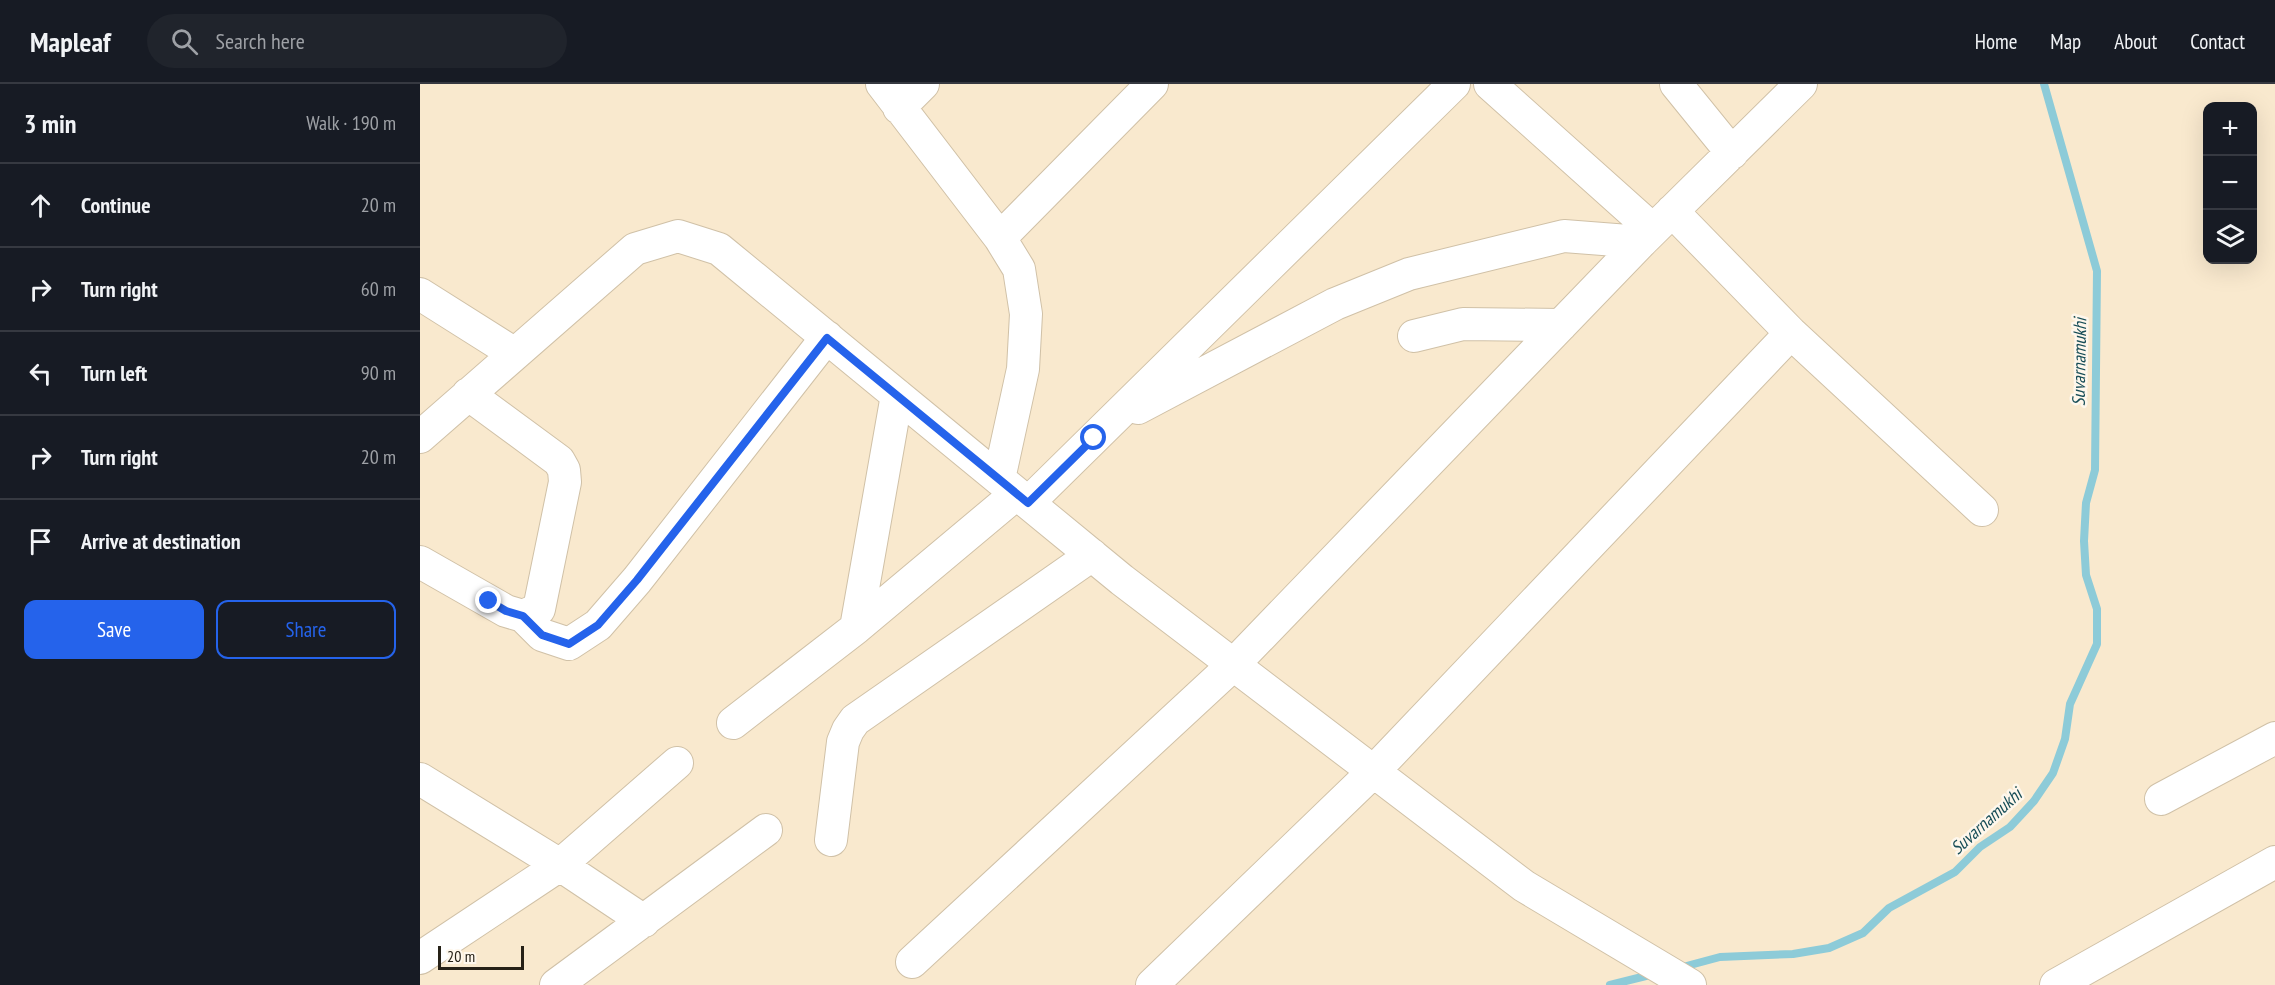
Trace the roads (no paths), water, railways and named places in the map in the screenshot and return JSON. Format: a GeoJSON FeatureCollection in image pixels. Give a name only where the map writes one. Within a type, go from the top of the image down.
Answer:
{"type":"FeatureCollection","features":[{"type":"Feature","properties":{"kind":"street"},"geometry":{"type":"LineString","coordinates":[[923,84],[891,96],[1000,238],[1018,269],[1026,314],[1015,492]]}},
{"type":"Feature","properties":{"kind":"street"},"geometry":{"type":"LineString","coordinates":[[1000,238],[1152,84]]}},
{"type":"Feature","properties":{"kind":"street"},"geometry":{"type":"LineString","coordinates":[[1111,422],[1454,84]]}},
{"type":"Feature","properties":{"kind":"street"},"geometry":{"type":"LineString","coordinates":[[1490,84],[1655,228],[1791,333],[1982,510]]}},
{"type":"Feature","properties":{"kind":"street"},"geometry":{"type":"LineString","coordinates":[[1676,84],[1732,153]]}},
{"type":"Feature","properties":{"kind":"street"},"geometry":{"type":"LineString","coordinates":[[912,962],[1233,665],[1655,228],[1801,84]]}},
{"type":"Feature","properties":{"kind":"street"},"geometry":{"type":"LineString","coordinates":[[733,723],[856,628],[1015,492],[1111,422],[1335,304],[1409,274],[1564,236],[1655,228]]}},
{"type":"Feature","properties":{"kind":"street"},"geometry":{"type":"LineString","coordinates":[[422,432],[634,249],[678,236],[719,249],[1092,555],[1373,772],[1524,886],[1690,985]]}},
{"type":"Feature","properties":{"kind":"street"},"geometry":{"type":"LineString","coordinates":[[420,294],[515,354]]}},
{"type":"Feature","properties":{"kind":"street"},"geometry":{"type":"LineString","coordinates":[[1414,336],[1462,324],[1562,325]]}},
{"type":"Feature","properties":{"kind":"street"},"geometry":{"type":"LineString","coordinates":[[1152,985],[1373,772],[1791,333]]}},
{"type":"Feature","properties":{"kind":"street"},"geometry":{"type":"LineString","coordinates":[[420,562],[506,611],[523,616],[542,635],[569,644],[598,625],[637,580],[827,338]]}},
{"type":"Feature","properties":{"kind":"street"},"geometry":{"type":"LineString","coordinates":[[468,394],[559,461],[564,470],[565,482],[539,609],[523,616]]}},
{"type":"Feature","properties":{"kind":"street"},"geometry":{"type":"LineString","coordinates":[[856,628],[897,395]]}},
{"type":"Feature","properties":{"kind":"street"},"geometry":{"type":"LineString","coordinates":[[831,840],[843,742],[855,720],[1092,555]]}},
{"type":"Feature","properties":{"kind":"street"},"geometry":{"type":"LineString","coordinates":[[2161,799],[2275,738]]}},
{"type":"Feature","properties":{"kind":"street"},"geometry":{"type":"LineString","coordinates":[[420,958],[560,865],[677,763]]}},
{"type":"Feature","properties":{"kind":"street"},"geometry":{"type":"LineString","coordinates":[[420,779],[560,865],[644,921]]}},
{"type":"Feature","properties":{"kind":"street"},"geometry":{"type":"LineString","coordinates":[[556,985],[766,830]]}},
{"type":"Feature","properties":{"kind":"street"},"geometry":{"type":"LineString","coordinates":[[2056,985],[2275,862]]}},
{"type":"Feature","properties":{"kind":"waterway","name":"Suvarnamukhi"},"geometry":{"type":"LineString","coordinates":[[1679,968],[1720,957],[1793,954],[1829,948],[1863,933],[1889,908],[1955,872],[1980,847],[2010,827],[2034,801],[2053,773],[2065,739],[2070,704],[2097,644],[2097,609],[2086,575],[2084,541],[2086,503],[2095,470],[2097,271],[2044,84]]}},
{"type":"Feature","properties":{"kind":"waterway","name":"Suvarnamukhi"},"geometry":{"type":"LineString","coordinates":[[1610,985],[1654,974]]}}]}
